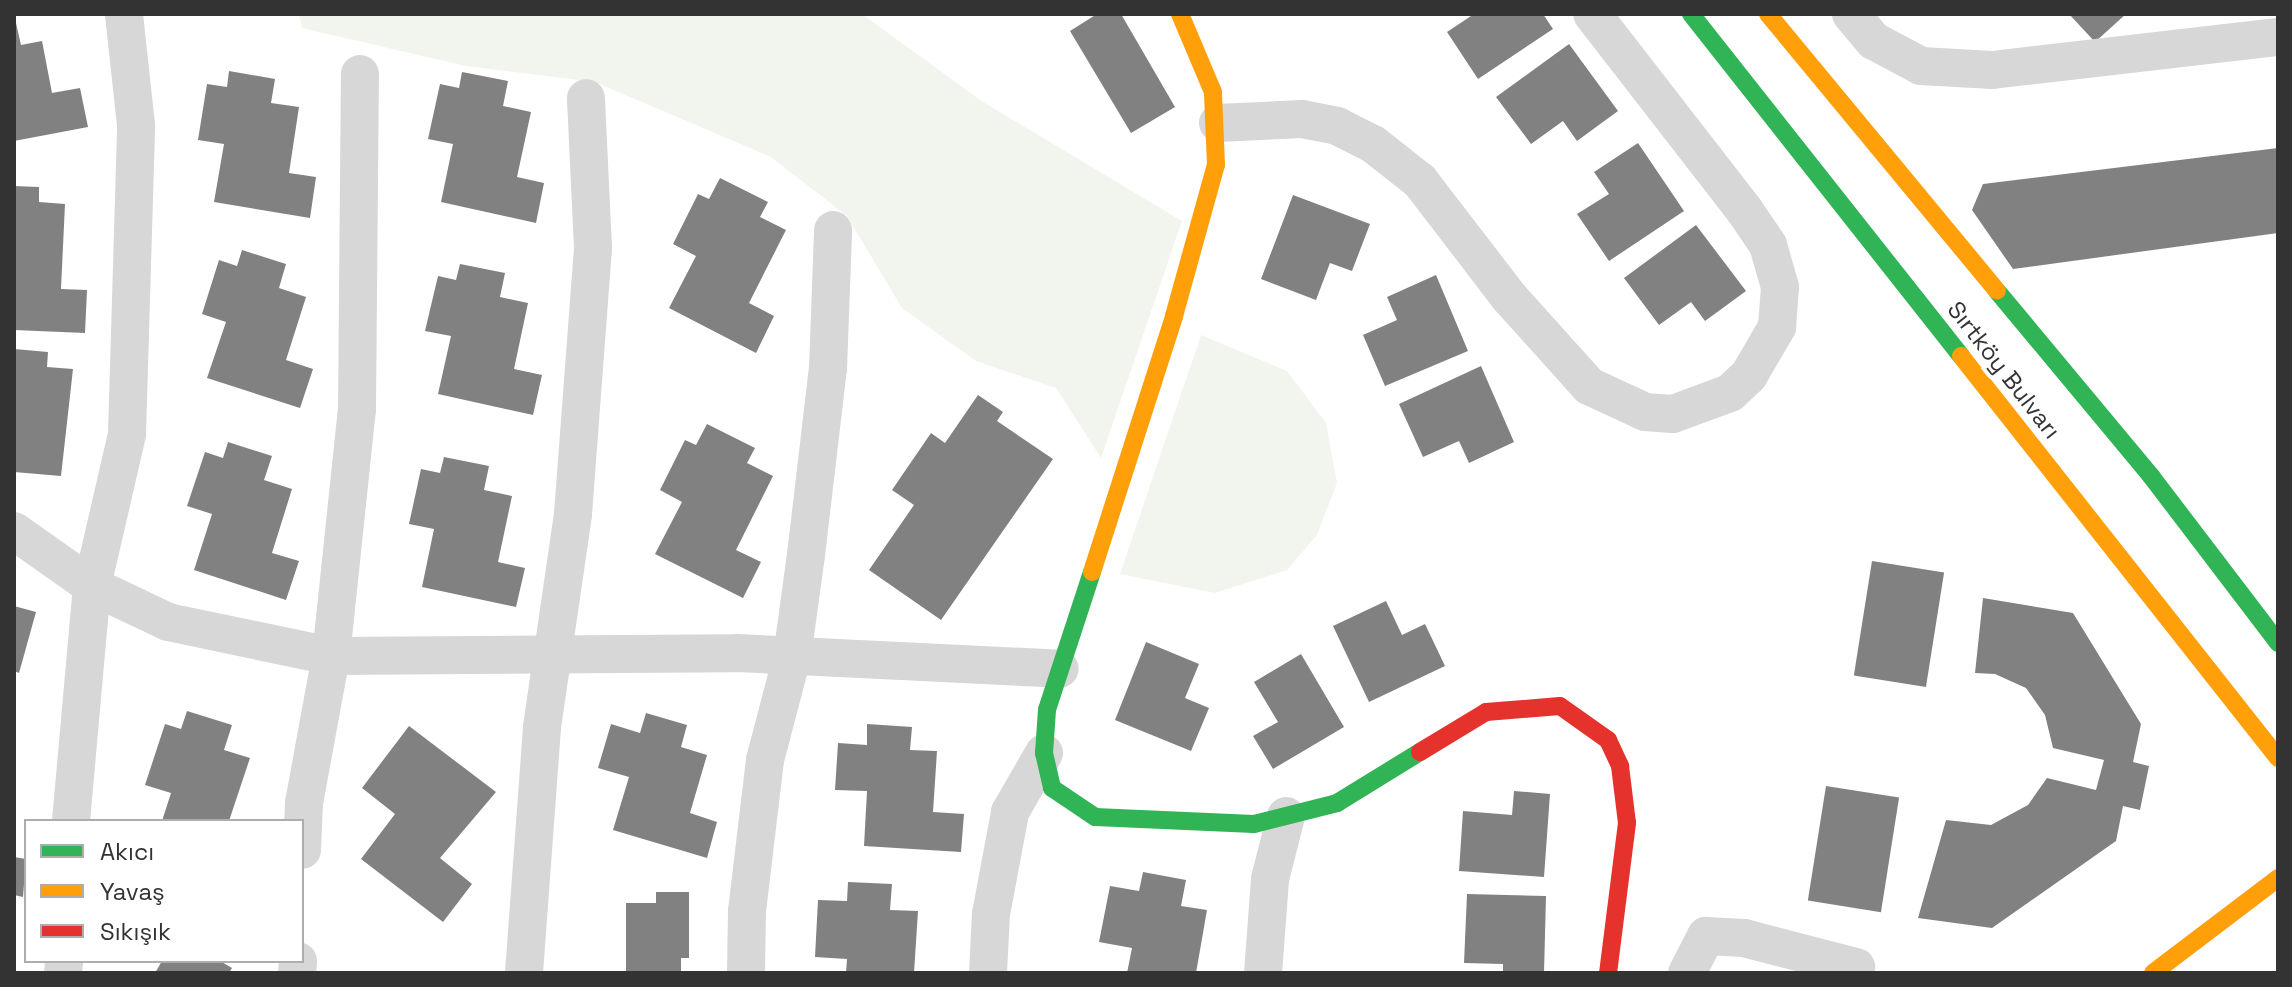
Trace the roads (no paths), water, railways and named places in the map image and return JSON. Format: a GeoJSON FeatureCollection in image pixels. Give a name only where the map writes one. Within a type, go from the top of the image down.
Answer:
{"type":"FeatureCollection","features":[{"type":"Feature","properties":{"kind":"street"},"geometry":{"type":"LineString","coordinates":[[71,819],[92,586],[127,434],[136,125],[124,14]]}},
{"type":"Feature","properties":{"kind":"street"},"geometry":{"type":"LineString","coordinates":[[1180,14],[1199,52],[1218,123],[1206,211],[1047,710],[1044,753],[1052,788],[1095,817],[1254,824],[1337,803],[1486,712],[1560,706],[1608,740],[1620,766],[1627,823],[1608,973]]}},
{"type":"Feature","properties":{"kind":"street"},"geometry":{"type":"LineString","coordinates":[[1218,123],[1302,119],[1337,126],[1373,144],[1420,181],[1509,297],[1589,386],[1645,412],[1673,414],[1730,393],[1749,375],[1777,327],[1780,287],[1768,245],[1745,211],[1592,14]]}},
{"type":"Feature","properties":{"kind":"street","name":"Sırtköy Bulvarı"},"geometry":{"type":"LineString","coordinates":[[1691,14],[2278,758]]}},
{"type":"Feature","properties":{"kind":"street","name":"Sırtköy Bulvarı"},"geometry":{"type":"LineString","coordinates":[[1768,14],[2151,476],[2278,643]]}},
{"type":"Feature","properties":{"kind":"street"},"geometry":{"type":"LineString","coordinates":[[1851,14],[1874,41],[1921,66],[1977,70],[2278,37]]}},
{"type":"Feature","properties":{"kind":"street"},"geometry":{"type":"LineString","coordinates":[[303,819],[331,656],[357,410],[360,74]]}},
{"type":"Feature","properties":{"kind":"street"},"geometry":{"type":"LineString","coordinates":[[524,973],[542,727],[573,514],[593,248],[586,98]]}},
{"type":"Feature","properties":{"kind":"street"},"geometry":{"type":"LineString","coordinates":[[746,973],[747,911],[765,760],[792,657],[828,369],[833,230]]}},
{"type":"Feature","properties":{"kind":"street"},"geometry":{"type":"LineString","coordinates":[[14,531],[92,586],[168,622],[331,656],[555,651],[792,657],[1060,669]]}},
{"type":"Feature","properties":{"kind":"street"},"geometry":{"type":"LineString","coordinates":[[988,973],[991,914],[1010,812],[1044,753]]}},
{"type":"Feature","properties":{"kind":"street"},"geometry":{"type":"LineString","coordinates":[[1263,973],[1270,879],[1286,816]]}},
{"type":"Feature","properties":{"kind":"street"},"geometry":{"type":"LineString","coordinates":[[2153,973],[2278,878]]}},
{"type":"Feature","properties":{"kind":"street"},"geometry":{"type":"LineString","coordinates":[[1687,973],[1706,936],[1744,938],[1856,967]]}}]}
